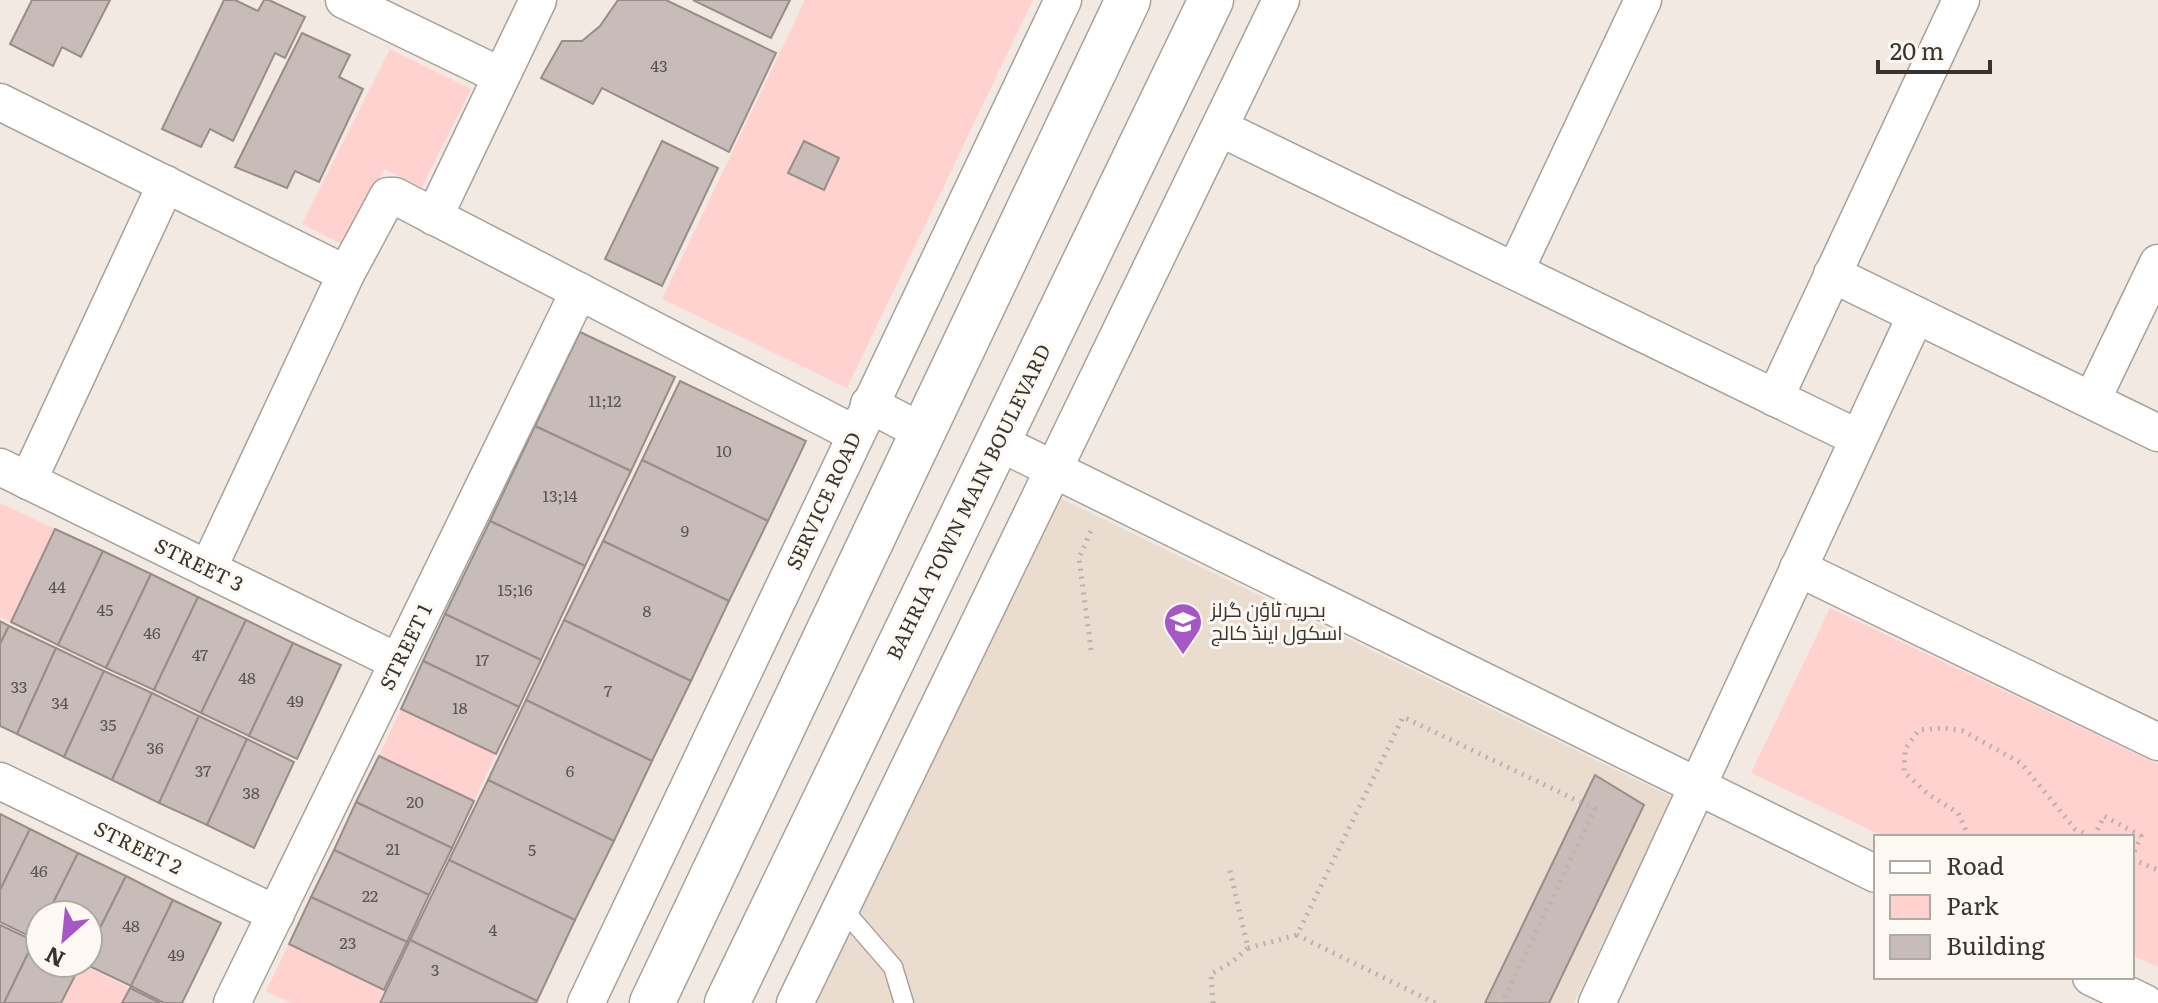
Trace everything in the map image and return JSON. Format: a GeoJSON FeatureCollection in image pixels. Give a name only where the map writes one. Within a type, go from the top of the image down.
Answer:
{"type":"FeatureCollection","features":[{"type":"Feature","properties":{"kind":"main road"},"geometry":{"type":"LineString","coordinates":[[652,1003],[1128,0]]}},
{"type":"Feature","properties":{"kind":"main road","name":"BAHRIA TOWN MAIN BOULEVARD"},"geometry":{"type":"LineString","coordinates":[[727,1003],[1211,0]]}},
{"type":"Feature","properties":{"kind":"street"},"geometry":{"type":"LineString","coordinates":[[344,0],[501,76]]}},
{"type":"Feature","properties":{"kind":"street"},"geometry":{"type":"LineString","coordinates":[[434,217],[538,0]]}},
{"type":"Feature","properties":{"kind":"street","name":"SERVICE ROAD"},"geometry":{"type":"LineString","coordinates":[[586,1003],[1063,0]]}},
{"type":"Feature","properties":{"kind":"street"},"geometry":{"type":"LineString","coordinates":[[795,1003],[1281,0]]}},
{"type":"Feature","properties":{"kind":"street"},"geometry":{"type":"LineString","coordinates":[[1515,271],[1643,0]]}},
{"type":"Feature","properties":{"kind":"street"},"geometry":{"type":"LineString","coordinates":[[1775,398],[1961,0]]}},
{"type":"Feature","properties":{"kind":"street"},"geometry":{"type":"LineString","coordinates":[[0,102],[346,274]]}},
{"type":"Feature","properties":{"kind":"street"},"geometry":{"type":"LineString","coordinates":[[1220,128],[1858,438]]}},
{"type":"Feature","properties":{"kind":"street"},"geometry":{"type":"LineString","coordinates":[[14,474],[166,184]]}},
{"type":"Feature","properties":{"kind":"street"},"geometry":{"type":"LineString","coordinates":[[208,569],[346,274],[388,196],[395,196],[579,291],[862,419],[924,433]]}},
{"type":"Feature","properties":{"kind":"street"},"geometry":{"type":"LineString","coordinates":[[2092,400],[2158,263]]}},
{"type":"Feature","properties":{"kind":"street"},"geometry":{"type":"LineString","coordinates":[[1832,274],[2158,433]]}},
{"type":"Feature","properties":{"kind":"street","name":"STREET 1"},"geometry":{"type":"LineString","coordinates":[[232,1003],[579,291]]}},
{"type":"Feature","properties":{"kind":"street"},"geometry":{"type":"LineString","coordinates":[[1597,1003],[1916,315]]}},
{"type":"Feature","properties":{"kind":"street"},"geometry":{"type":"LineString","coordinates":[[998,442],[1874,873]]}},
{"type":"Feature","properties":{"kind":"street","name":"STREET 3"},"geometry":{"type":"LineString","coordinates":[[14,474],[398,662]]}},
{"type":"Feature","properties":{"kind":"street"},"geometry":{"type":"LineString","coordinates":[[1798,568],[2158,742]]}},
{"type":"Feature","properties":{"kind":"street","name":"STREET 2"},"geometry":{"type":"LineString","coordinates":[[0,781],[276,914]]}},
{"type":"Feature","properties":{"kind":"street"},"geometry":{"type":"LineString","coordinates":[[2095,979],[2145,1003]]}},
{"type":"Feature","properties":{"kind":"lane"},"geometry":{"type":"LineString","coordinates":[[842,908],[893,967],[904,1003]]}},
{"type":"Feature","properties":{"kind":"path"},"geometry":{"type":"LineString","coordinates":[[1091,650],[1079,558],[1098,515]]}},
{"type":"Feature","properties":{"kind":"path"},"geometry":{"type":"LineString","coordinates":[[1297,935],[1403,717],[1595,809],[1502,1003]]}},
{"type":"Feature","properties":{"kind":"path"},"geometry":{"type":"LineString","coordinates":[[1968,835],[1958,813],[1928,794],[1904,772],[1905,749],[1919,730],[1944,728],[1963,731],[2021,763],[2075,829],[2088,835]]}},
{"type":"Feature","properties":{"kind":"path"},"geometry":{"type":"LineString","coordinates":[[2094,835],[2104,816],[2141,836],[2134,853]]}},
{"type":"Feature","properties":{"kind":"path"},"geometry":{"type":"LineString","coordinates":[[2134,859],[2158,870]]}},
{"type":"Feature","properties":{"kind":"path"},"geometry":{"type":"LineString","coordinates":[[1229,867],[1248,948]]}},
{"type":"Feature","properties":{"kind":"path"},"geometry":{"type":"LineString","coordinates":[[1213,1003],[1211,974],[1248,948],[1297,935],[1435,1003]]}},
{"type":"Feature","properties":{"kind":"shaded area","name":"بحریہ ٹاؤن گرلز اسکول اینڈ کالج"},"geometry":{"type":"Polygon","coordinates":[[[1060,498],[1672,797],[1574,1003],[810,1003],[1060,498]]]}},
{"type":"Feature","properties":{"kind":"green space"},"geometry":{"type":"Polygon","coordinates":[[[805,0],[1033,0],[847,388],[662,299],[805,0]]]}},
{"type":"Feature","properties":{"kind":"green space"},"geometry":{"type":"Polygon","coordinates":[[[390,49],[471,89],[422,187],[384,169],[345,246],[302,224],[390,49]]]}},
{"type":"Feature","properties":{"kind":"green space"},"geometry":{"type":"Polygon","coordinates":[[[0,503],[55,529],[11,622],[0,617],[0,503]]]}},
{"type":"Feature","properties":{"kind":"green space"},"geometry":{"type":"Polygon","coordinates":[[[1830,608],[2158,764],[2158,967],[2134,956],[2134,835],[1881,835],[1751,773],[1830,608]]]}},
{"type":"Feature","properties":{"kind":"green space"},"geometry":{"type":"Polygon","coordinates":[[[401,709],[496,754],[474,801],[379,756],[401,709]]]}},
{"type":"Feature","properties":{"kind":"green space"},"geometry":{"type":"Polygon","coordinates":[[[289,944],[384,990],[378,1003],[291,1003],[266,991],[289,944]]]}},
{"type":"Feature","properties":{"kind":"green space"},"geometry":{"type":"Polygon","coordinates":[[[104,975],[130,988],[122,1003],[62,1003],[74,979],[104,979],[104,975]]]}},
{"type":"Feature","properties":{"kind":"building"},"geometry":{"type":"Polygon","coordinates":[[[32,0],[110,0],[81,57],[62,47],[53,66],[10,44],[32,0]]]}},
{"type":"Feature","properties":{"kind":"building"},"geometry":{"type":"Polygon","coordinates":[[[224,0],[235,0],[258,11],[264,0],[269,0],[305,17],[285,58],[275,53],[233,141],[210,129],[201,147],[162,129],[224,0]]]}},
{"type":"Feature","properties":{"kind":"building"},"geometry":{"type":"Polygon","coordinates":[[[618,0],[666,0],[776,53],[729,152],[602,88],[593,104],[541,78],[562,41],[582,41],[600,26],[618,0]]]}},
{"type":"Feature","properties":{"kind":"building"},"geometry":{"type":"Polygon","coordinates":[[[693,0],[790,0],[771,38],[693,0]]]}},
{"type":"Feature","properties":{"kind":"building"},"geometry":{"type":"Polygon","coordinates":[[[302,33],[350,55],[339,77],[363,89],[319,182],[295,171],[287,188],[235,167],[302,33]]]}},
{"type":"Feature","properties":{"kind":"building"},"geometry":{"type":"Polygon","coordinates":[[[662,141],[718,168],[662,286],[605,259],[662,141]]]}},
{"type":"Feature","properties":{"kind":"building"},"geometry":{"type":"Polygon","coordinates":[[[804,141],[839,158],[824,190],[788,173],[804,141]]]}},
{"type":"Feature","properties":{"kind":"building"},"geometry":{"type":"Polygon","coordinates":[[[580,332],[675,377],[631,471],[535,426],[580,332]]]}},
{"type":"Feature","properties":{"kind":"building"},"geometry":{"type":"Polygon","coordinates":[[[680,381],[806,441],[768,521],[642,460],[680,381]]]}},
{"type":"Feature","properties":{"kind":"building"},"geometry":{"type":"Polygon","coordinates":[[[535,426],[631,471],[585,566],[490,521],[535,426]]]}},
{"type":"Feature","properties":{"kind":"building"},"geometry":{"type":"Polygon","coordinates":[[[642,460],[768,521],[729,601],[603,541],[642,460]]]}},
{"type":"Feature","properties":{"kind":"building"},"geometry":{"type":"Polygon","coordinates":[[[490,521],[585,566],[541,660],[445,614],[490,521]]]}},
{"type":"Feature","properties":{"kind":"building"},"geometry":{"type":"Polygon","coordinates":[[[55,529],[103,551],[58,645],[11,622],[55,529]]]}},
{"type":"Feature","properties":{"kind":"building"},"geometry":{"type":"Polygon","coordinates":[[[603,541],[729,601],[691,681],[564,620],[603,541]]]}},
{"type":"Feature","properties":{"kind":"building"},"geometry":{"type":"Polygon","coordinates":[[[103,551],[151,574],[106,668],[58,645],[103,551]]]}},
{"type":"Feature","properties":{"kind":"building"},"geometry":{"type":"Polygon","coordinates":[[[151,574],[198,597],[154,690],[106,668],[151,574]]]}},
{"type":"Feature","properties":{"kind":"building"},"geometry":{"type":"Polygon","coordinates":[[[198,597],[246,620],[201,713],[154,690],[198,597]]]}},
{"type":"Feature","properties":{"kind":"building"},"geometry":{"type":"Polygon","coordinates":[[[445,614],[541,660],[519,707],[423,661],[445,614]]]}},
{"type":"Feature","properties":{"kind":"building"},"geometry":{"type":"Polygon","coordinates":[[[246,620],[293,643],[249,736],[201,713],[246,620]]]}},
{"type":"Feature","properties":{"kind":"building"},"geometry":{"type":"Polygon","coordinates":[[[564,620],[691,681],[652,761],[526,700],[564,620]]]}},
{"type":"Feature","properties":{"kind":"building"},"geometry":{"type":"Polygon","coordinates":[[[0,621],[9,626],[0,644],[0,621]]]}},
{"type":"Feature","properties":{"kind":"building"},"geometry":{"type":"Polygon","coordinates":[[[9,626],[56,648],[17,734],[0,726],[0,644],[9,626]]]}},
{"type":"Feature","properties":{"kind":"building"},"geometry":{"type":"Polygon","coordinates":[[[293,643],[341,665],[297,759],[249,736],[293,643]]]}},
{"type":"Feature","properties":{"kind":"building"},"geometry":{"type":"Polygon","coordinates":[[[56,648],[104,671],[64,757],[17,734],[56,648]]]}},
{"type":"Feature","properties":{"kind":"building"},"geometry":{"type":"Polygon","coordinates":[[[423,661],[519,707],[496,754],[401,709],[423,661]]]}},
{"type":"Feature","properties":{"kind":"building"},"geometry":{"type":"Polygon","coordinates":[[[104,671],[152,693],[112,780],[64,757],[104,671]]]}},
{"type":"Feature","properties":{"kind":"building"},"geometry":{"type":"Polygon","coordinates":[[[152,693],[199,716],[159,803],[112,780],[152,693]]]}},
{"type":"Feature","properties":{"kind":"building"},"geometry":{"type":"Polygon","coordinates":[[[526,700],[652,761],[614,841],[488,780],[526,700]]]}},
{"type":"Feature","properties":{"kind":"building"},"geometry":{"type":"Polygon","coordinates":[[[199,716],[247,739],[207,825],[159,803],[199,716]]]}},
{"type":"Feature","properties":{"kind":"building"},"geometry":{"type":"Polygon","coordinates":[[[247,739],[294,762],[254,848],[207,825],[247,739]]]}},
{"type":"Feature","properties":{"kind":"building"},"geometry":{"type":"Polygon","coordinates":[[[379,756],[474,801],[452,848],[356,802],[379,756]]]}},
{"type":"Feature","properties":{"kind":"building"},"geometry":{"type":"Polygon","coordinates":[[[1595,775],[1644,805],[1549,1003],[1485,1003],[1595,775]]]}},
{"type":"Feature","properties":{"kind":"building"},"geometry":{"type":"Polygon","coordinates":[[[488,780],[614,841],[575,920],[449,860],[488,780]]]}},
{"type":"Feature","properties":{"kind":"building"},"geometry":{"type":"Polygon","coordinates":[[[356,802],[452,848],[429,895],[334,850],[356,802]]]}},
{"type":"Feature","properties":{"kind":"building"},"geometry":{"type":"Polygon","coordinates":[[[0,814],[30,829],[0,890],[0,814]]]}},
{"type":"Feature","properties":{"kind":"building"},"geometry":{"type":"Polygon","coordinates":[[[30,829],[78,853],[55,899],[24,899],[24,934],[0,922],[0,890],[30,829]]]}},
{"type":"Feature","properties":{"kind":"building"},"geometry":{"type":"Polygon","coordinates":[[[334,850],[429,895],[407,942],[311,897],[334,850]]]}},
{"type":"Feature","properties":{"kind":"building"},"geometry":{"type":"Polygon","coordinates":[[[78,853],[126,876],[104,920],[104,899],[55,899],[78,853]]]}},
{"type":"Feature","properties":{"kind":"building"},"geometry":{"type":"Polygon","coordinates":[[[449,860],[575,920],[537,1001],[410,940],[449,860]]]}},
{"type":"Feature","properties":{"kind":"building"},"geometry":{"type":"Polygon","coordinates":[[[126,876],[173,900],[131,986],[104,973],[104,920],[126,876]]]}},
{"type":"Feature","properties":{"kind":"building"},"geometry":{"type":"Polygon","coordinates":[[[311,897],[407,942],[384,990],[289,944],[311,897]]]}},
{"type":"Feature","properties":{"kind":"building"},"geometry":{"type":"Polygon","coordinates":[[[173,900],[221,923],[182,1003],[164,1003],[131,986],[173,900]]]}},
{"type":"Feature","properties":{"kind":"building"},"geometry":{"type":"Polygon","coordinates":[[[0,925],[24,936],[24,962],[4,1003],[0,1003],[0,925]]]}},
{"type":"Feature","properties":{"kind":"building"},"geometry":{"type":"Polygon","coordinates":[[[410,940],[537,1001],[380,1003],[410,940]]]}},
{"type":"Feature","properties":{"kind":"building"},"geometry":{"type":"Polygon","coordinates":[[[24,962],[24,979],[73,979],[61,1003],[4,1003],[24,962]]]}},
{"type":"Feature","properties":{"kind":"building"},"geometry":{"type":"Polygon","coordinates":[[[130,988],[160,1003],[122,1003],[130,988]]]}},
{"type":"Feature","properties":{"kind":"place","name":"بحریہ ٹاؤن گرلز اسکول اینڈ کالج"},"geometry":{"type":"Point","coordinates":[1183,656]}}]}
